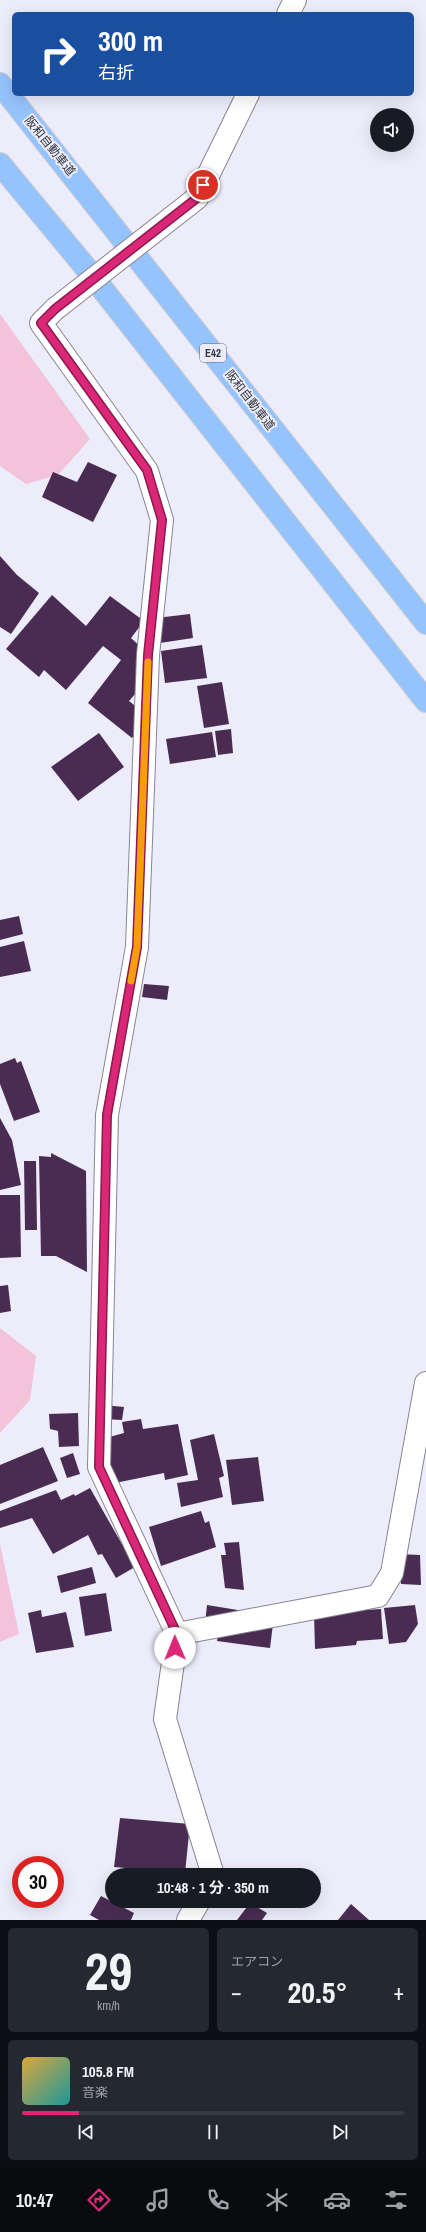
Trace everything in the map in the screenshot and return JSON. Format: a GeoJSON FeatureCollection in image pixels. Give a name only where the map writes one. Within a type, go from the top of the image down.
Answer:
{"type":"FeatureCollection","features":[{"type":"Feature","properties":{"kind":"highway","name":"阪和自動車道"},"geometry":{"type":"LineString","coordinates":[[0,84],[426,623]]}},
{"type":"Feature","properties":{"kind":"highway"},"geometry":{"type":"LineString","coordinates":[[0,164],[87,269],[426,701]]}},
{"type":"Feature","properties":{"kind":"street"},"geometry":{"type":"LineString","coordinates":[[289,12],[295,0]]}},
{"type":"Feature","properties":{"kind":"street"},"geometry":{"type":"LineString","coordinates":[[210,1868],[165,1718],[177,1634],[99,1467],[107,1115],[137,947],[148,655],[162,520],[147,470],[41,323],[55,309],[197,198],[247,96]]}},
{"type":"Feature","properties":{"kind":"street"},"geometry":{"type":"LineString","coordinates":[[177,1634],[378,1596],[392,1573],[426,1384]]}},
{"type":"Feature","properties":{"kind":"street"},"geometry":{"type":"LineString","coordinates":[[188,1920],[196,1908]]}},
{"type":"Feature","properties":{"kind":"shaded area"},"geometry":{"type":"Polygon","coordinates":[[[0,314],[90,439],[58,475],[26,484],[0,466],[0,314]]]}},
{"type":"Feature","properties":{"kind":"shaded area"},"geometry":{"type":"Polygon","coordinates":[[[0,1328],[36,1356],[30,1400],[0,1433],[0,1328]]]}},
{"type":"Feature","properties":{"kind":"shaded area"},"geometry":{"type":"Polygon","coordinates":[[[0,1544],[19,1634],[0,1642],[0,1544]]]}},
{"type":"Feature","properties":{"kind":"building"},"geometry":{"type":"Polygon","coordinates":[[[88,462],[117,475],[93,522],[42,497],[53,472],[77,482],[88,462]]]}},
{"type":"Feature","properties":{"kind":"building"},"geometry":{"type":"Polygon","coordinates":[[[0,556],[17,575],[39,593],[11,634],[0,627],[0,556]]]}},
{"type":"Feature","properties":{"kind":"building"},"geometry":{"type":"Polygon","coordinates":[[[52,595],[86,626],[110,596],[144,621],[131,638],[144,650],[144,684],[129,701],[148,716],[132,738],[88,703],[121,660],[103,646],[66,690],[44,670],[39,677],[6,649],[52,595]]]}},
{"type":"Feature","properties":{"kind":"building"},"geometry":{"type":"Polygon","coordinates":[[[190,614],[193,638],[160,643],[156,618],[190,614]]]}},
{"type":"Feature","properties":{"kind":"building"},"geometry":{"type":"Polygon","coordinates":[[[202,645],[207,678],[165,683],[161,651],[202,645]]]}},
{"type":"Feature","properties":{"kind":"building"},"geometry":{"type":"Polygon","coordinates":[[[222,682],[229,724],[204,728],[197,686],[222,682]]]}},
{"type":"Feature","properties":{"kind":"building"},"geometry":{"type":"Polygon","coordinates":[[[231,729],[233,753],[218,755],[215,731],[231,729]]]}},
{"type":"Feature","properties":{"kind":"building"},"geometry":{"type":"Polygon","coordinates":[[[212,732],[216,757],[170,764],[166,739],[212,732]]]}},
{"type":"Feature","properties":{"kind":"building"},"geometry":{"type":"Polygon","coordinates":[[[99,733],[124,767],[78,801],[51,767],[99,733]]]}},
{"type":"Feature","properties":{"kind":"building"},"geometry":{"type":"Polygon","coordinates":[[[19,916],[23,934],[0,940],[0,920],[19,916]]]}},
{"type":"Feature","properties":{"kind":"building"},"geometry":{"type":"Polygon","coordinates":[[[24,941],[31,971],[0,977],[0,947],[24,941]]]}},
{"type":"Feature","properties":{"kind":"building"},"geometry":{"type":"Polygon","coordinates":[[[144,984],[169,986],[167,1000],[142,997],[144,984]]]}},
{"type":"Feature","properties":{"kind":"building"},"geometry":{"type":"Polygon","coordinates":[[[15,1058],[17,1063],[21,1061],[40,1112],[14,1121],[0,1084],[0,1064],[15,1058]]]}},
{"type":"Feature","properties":{"kind":"building"},"geometry":{"type":"Polygon","coordinates":[[[0,1118],[12,1140],[21,1185],[0,1190],[0,1118]]]}},
{"type":"Feature","properties":{"kind":"building"},"geometry":{"type":"Polygon","coordinates":[[[51,1153],[86,1171],[87,1272],[56,1256],[41,1256],[39,1156],[51,1157],[51,1153]]]}},
{"type":"Feature","properties":{"kind":"building"},"geometry":{"type":"Polygon","coordinates":[[[24,1161],[36,1161],[37,1230],[25,1230],[24,1161]]]}},
{"type":"Feature","properties":{"kind":"building"},"geometry":{"type":"Polygon","coordinates":[[[0,1195],[20,1195],[21,1257],[0,1258],[0,1195]]]}},
{"type":"Feature","properties":{"kind":"building"},"geometry":{"type":"Polygon","coordinates":[[[8,1285],[11,1311],[0,1313],[0,1286],[8,1285]]]}},
{"type":"Feature","properties":{"kind":"building"},"geometry":{"type":"Polygon","coordinates":[[[104,1405],[124,1407],[122,1420],[103,1419],[104,1405]]]}},
{"type":"Feature","properties":{"kind":"building"},"geometry":{"type":"Polygon","coordinates":[[[78,1413],[79,1446],[59,1447],[58,1431],[50,1429],[49,1414],[78,1413]]]}},
{"type":"Feature","properties":{"kind":"building"},"geometry":{"type":"Polygon","coordinates":[[[141,1419],[143,1429],[178,1424],[188,1475],[165,1480],[164,1473],[110,1484],[102,1439],[124,1433],[122,1422],[141,1419]]]}},
{"type":"Feature","properties":{"kind":"building"},"geometry":{"type":"Polygon","coordinates":[[[214,1434],[224,1476],[219,1478],[223,1497],[181,1507],[177,1483],[198,1480],[190,1440],[214,1434]]]}},
{"type":"Feature","properties":{"kind":"building"},"geometry":{"type":"Polygon","coordinates":[[[43,1447],[58,1481],[0,1504],[0,1465],[43,1447]]]}},
{"type":"Feature","properties":{"kind":"building"},"geometry":{"type":"Polygon","coordinates":[[[73,1453],[80,1474],[67,1478],[60,1458],[73,1453]]]}},
{"type":"Feature","properties":{"kind":"building"},"geometry":{"type":"Polygon","coordinates":[[[258,1457],[264,1501],[232,1505],[226,1460],[258,1457]]]}},
{"type":"Feature","properties":{"kind":"building"},"geometry":{"type":"Polygon","coordinates":[[[90,1488],[135,1567],[116,1578],[102,1554],[98,1555],[88,1535],[53,1554],[32,1518],[0,1528],[0,1511],[56,1490],[61,1500],[74,1494],[75,1496],[90,1488]]]}},
{"type":"Feature","properties":{"kind":"building"},"geometry":{"type":"Polygon","coordinates":[[[201,1511],[205,1523],[209,1521],[216,1547],[161,1566],[149,1527],[201,1511]]]}},
{"type":"Feature","properties":{"kind":"building"},"geometry":{"type":"Polygon","coordinates":[[[239,1542],[244,1590],[225,1588],[221,1555],[226,1555],[224,1543],[239,1542]]]}},
{"type":"Feature","properties":{"kind":"building"},"geometry":{"type":"Polygon","coordinates":[[[398,1554],[420,1555],[421,1585],[401,1584],[398,1554]]]}},
{"type":"Feature","properties":{"kind":"building"},"geometry":{"type":"Polygon","coordinates":[[[92,1567],[96,1583],[61,1593],[57,1576],[92,1567]]]}},
{"type":"Feature","properties":{"kind":"building"},"geometry":{"type":"Polygon","coordinates":[[[106,1593],[112,1631],[85,1636],[79,1597],[106,1593]]]}},
{"type":"Feature","properties":{"kind":"building"},"geometry":{"type":"Polygon","coordinates":[[[207,1605],[274,1616],[270,1648],[217,1641],[218,1634],[204,1632],[207,1605]]]}},
{"type":"Feature","properties":{"kind":"building"},"geometry":{"type":"Polygon","coordinates":[[[415,1605],[418,1624],[406,1642],[389,1644],[384,1608],[415,1605]]]}},
{"type":"Feature","properties":{"kind":"building"},"geometry":{"type":"Polygon","coordinates":[[[381,1609],[383,1639],[357,1641],[356,1645],[315,1649],[314,1613],[381,1609]]]}},
{"type":"Feature","properties":{"kind":"building"},"geometry":{"type":"Polygon","coordinates":[[[41,1610],[42,1617],[66,1612],[74,1647],[36,1653],[28,1613],[41,1610]]]}},
{"type":"Feature","properties":{"kind":"building"},"geometry":{"type":"Polygon","coordinates":[[[120,1818],[190,1824],[186,1868],[114,1867],[120,1818]]]}},
{"type":"Feature","properties":{"kind":"building"},"geometry":{"type":"Polygon","coordinates":[[[101,1896],[105,1898],[105,1908],[124,1908],[134,1913],[131,1920],[99,1920],[90,1915],[101,1896]]]}},
{"type":"Feature","properties":{"kind":"building"},"geometry":{"type":"Polygon","coordinates":[[[351,1904],[369,1920],[338,1920],[351,1904]]]}},
{"type":"Feature","properties":{"kind":"building"},"geometry":{"type":"Polygon","coordinates":[[[246,1908],[258,1908],[267,1913],[262,1920],[237,1920],[246,1908]]]}},
{"type":"Feature","properties":{"kind":"slow traffic"},"geometry":{"type":"LineString","coordinates":[[131,981],[137,947],[148,662]]}},
{"type":"Feature","properties":{"kind":"route"},"geometry":{"type":"LineString","coordinates":[[175,1648],[177,1634],[99,1467],[107,1115],[137,947],[148,655],[162,520],[147,470],[41,323],[55,309],[197,198],[203,185]]}}]}
